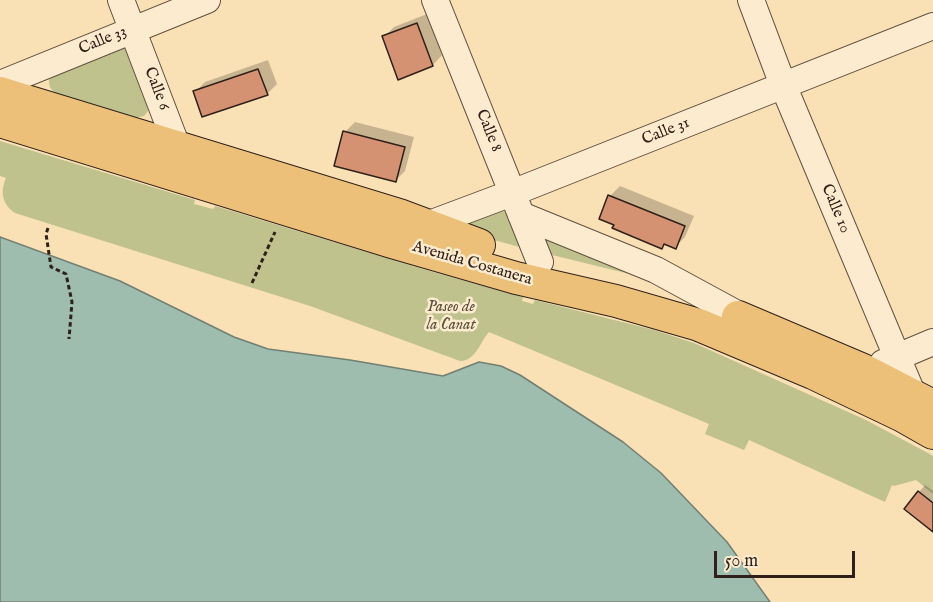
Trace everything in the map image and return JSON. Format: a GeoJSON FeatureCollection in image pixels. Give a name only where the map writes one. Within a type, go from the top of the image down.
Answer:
{"type":"FeatureCollection","features":[{"type":"Feature","properties":{"kind":"main road","name":"Avenida Costanera"},"geometry":{"type":"LineString","coordinates":[[0,93],[399,215],[414,236],[516,278],[616,301],[699,324],[813,373],[916,406]]}},
{"type":"Feature","properties":{"kind":"main road","name":"Avenida Costanera"},"geometry":{"type":"LineString","coordinates":[[0,121],[189,180],[414,236],[463,241],[540,262],[645,286],[750,321],[863,370],[916,406],[933,434]]}},
{"type":"Feature","properties":{"kind":"street","name":"Calle 6"},"geometry":{"type":"LineString","coordinates":[[121,0],[189,180]]}},
{"type":"Feature","properties":{"kind":"street","name":"Calle 33"},"geometry":{"type":"LineString","coordinates":[[0,84],[207,0]]}},
{"type":"Feature","properties":{"kind":"street","name":"Calle 8"},"geometry":{"type":"LineString","coordinates":[[435,0],[540,262]]}},
{"type":"Feature","properties":{"kind":"street","name":"Calle 10"},"geometry":{"type":"LineString","coordinates":[[751,0],[783,85],[898,357],[916,406]]}},
{"type":"Feature","properties":{"kind":"street","name":"Calle 31"},"geometry":{"type":"LineString","coordinates":[[414,236],[517,204],[783,85],[933,26]]}},
{"type":"Feature","properties":{"kind":"street"},"geometry":{"type":"LineString","coordinates":[[517,204],[656,270],[750,321]]}},
{"type":"Feature","properties":{"kind":"street"},"geometry":{"type":"LineString","coordinates":[[863,370],[933,342]]}},
{"type":"Feature","properties":{"kind":"path"},"geometry":{"type":"LineString","coordinates":[[252,283],[278,225]]}},
{"type":"Feature","properties":{"kind":"path"},"geometry":{"type":"LineString","coordinates":[[48,228],[46,234],[51,267],[66,274],[72,302],[69,339]]}},
{"type":"Feature","properties":{"kind":"green space"},"geometry":{"type":"Polygon","coordinates":[[[125,46],[151,107],[144,116],[133,118],[58,94],[51,89],[50,75],[125,46]]]}},
{"type":"Feature","properties":{"kind":"green space","name":"Paseo de la Canat"},"geometry":{"type":"Polygon","coordinates":[[[0,141],[195,200],[194,204],[213,209],[215,206],[523,297],[522,301],[533,304],[535,300],[654,330],[694,343],[866,420],[933,456],[933,494],[916,480],[892,485],[885,502],[749,440],[744,450],[705,434],[709,424],[489,332],[470,358],[460,361],[310,306],[15,213],[7,206],[3,197],[6,178],[0,176],[0,141]]]}},
{"type":"Feature","properties":{"kind":"green space"},"geometry":{"type":"Polygon","coordinates":[[[499,211],[507,212],[523,248],[450,228],[499,211]]]}},
{"type":"Feature","properties":{"kind":"green space"},"geometry":{"type":"Polygon","coordinates":[[[540,232],[650,279],[548,254],[540,232]]]}},
{"type":"Feature","properties":{"kind":"shaded area"},"geometry":{"type":"Polygon","coordinates":[[[0,237],[120,281],[234,337],[268,349],[443,376],[479,362],[501,366],[520,375],[623,442],[661,473],[727,542],[770,602],[0,602],[0,237]]]}},
{"type":"Feature","properties":{"kind":"building"},"geometry":{"type":"Polygon","coordinates":[[[417,23],[433,66],[398,80],[382,36],[417,23]]]}},
{"type":"Feature","properties":{"kind":"building"},"geometry":{"type":"Polygon","coordinates":[[[258,69],[268,95],[202,117],[193,91],[258,69]]]}},
{"type":"Feature","properties":{"kind":"building"},"geometry":{"type":"Polygon","coordinates":[[[343,131],[405,147],[396,182],[334,166],[343,131]]]}},
{"type":"Feature","properties":{"kind":"building"},"geometry":{"type":"Polygon","coordinates":[[[608,195],[685,226],[676,249],[664,244],[662,249],[612,228],[614,225],[599,219],[608,195]]]}},
{"type":"Feature","properties":{"kind":"building"},"geometry":{"type":"Polygon","coordinates":[[[918,491],[933,503],[933,532],[904,509],[918,491]]]}}]}
